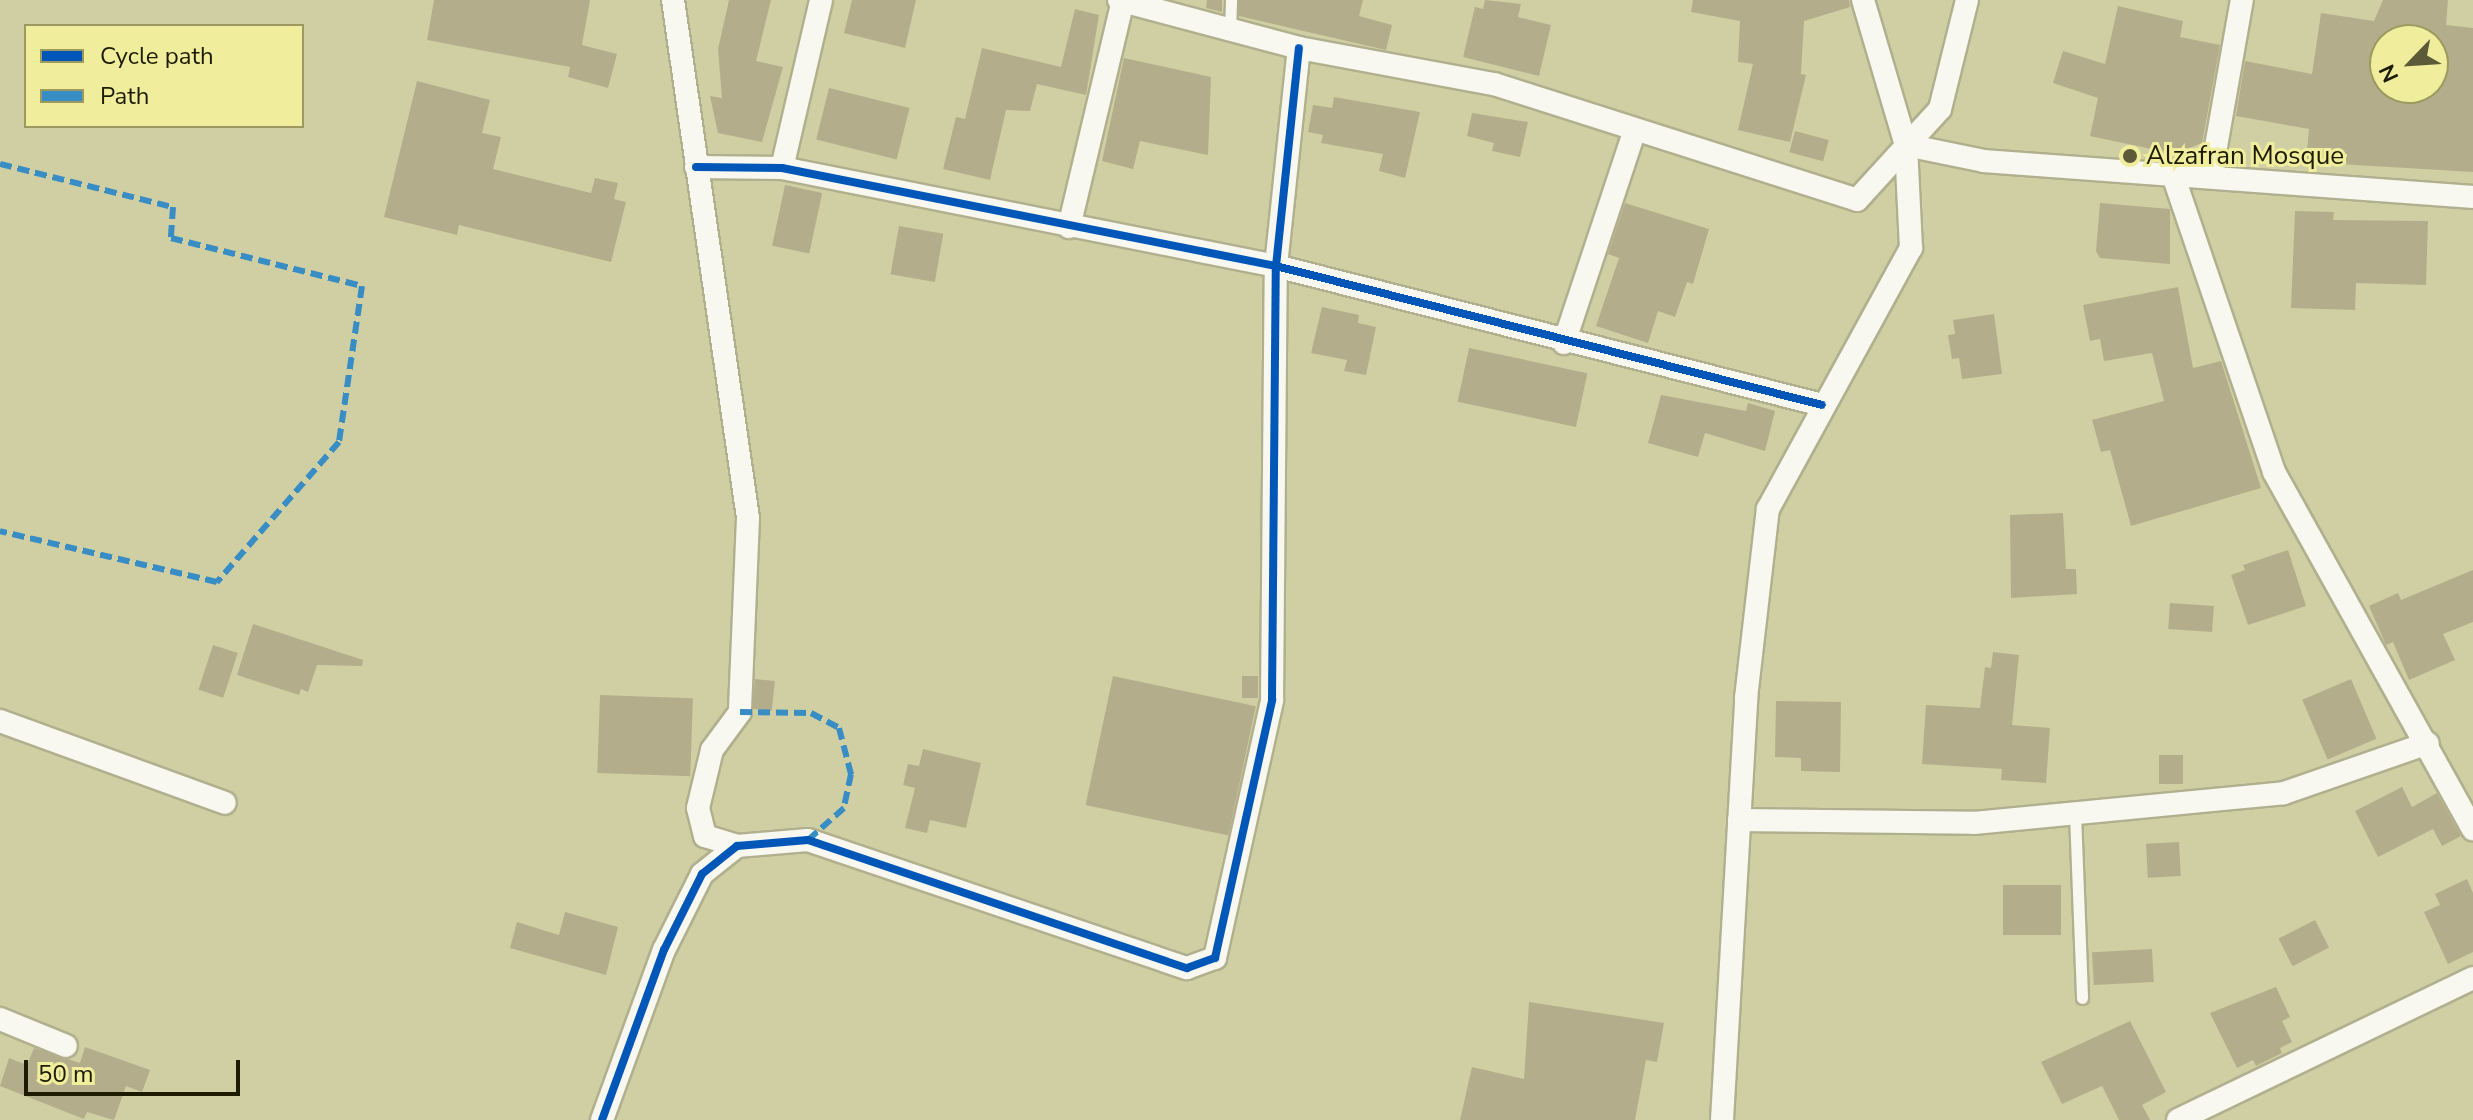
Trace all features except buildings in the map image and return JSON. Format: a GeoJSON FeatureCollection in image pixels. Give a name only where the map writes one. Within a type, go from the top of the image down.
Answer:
{"type":"FeatureCollection","features":[{"type":"Feature","properties":{"kind":"street"},"geometry":{"type":"LineString","coordinates":[[673,0],[696,167],[719,287],[748,518],[740,712],[712,750],[698,808],[705,836],[737,846],[808,840],[1187,968],[1215,958],[1272,700],[1276,266],[1299,48]]}},
{"type":"Feature","properties":{"kind":"street"},"geometry":{"type":"LineString","coordinates":[[782,168],[821,0]]}},
{"type":"Feature","properties":{"kind":"street"},"geometry":{"type":"LineString","coordinates":[[1069,227],[1121,0],[1299,48],[1494,84],[1857,200],[1940,109],[1967,0]]}},
{"type":"Feature","properties":{"kind":"street"},"geometry":{"type":"LineString","coordinates":[[1722,1120],[1746,698],[1768,509],[1822,405],[1911,248],[1906,145],[1863,0]]}},
{"type":"Feature","properties":{"kind":"street"},"geometry":{"type":"LineString","coordinates":[[2211,175],[2242,0]]}},
{"type":"Feature","properties":{"kind":"street"},"geometry":{"type":"LineString","coordinates":[[1564,343],[1635,130]]}},
{"type":"Feature","properties":{"kind":"street"},"geometry":{"type":"LineString","coordinates":[[1906,145],[1984,161],[2172,172],[2473,197]]}},
{"type":"Feature","properties":{"kind":"street"},"geometry":{"type":"LineString","coordinates":[[696,167],[782,168],[1276,266],[1564,343],[1822,405]]}},
{"type":"Feature","properties":{"kind":"street"},"geometry":{"type":"LineString","coordinates":[[2172,172],[2274,472],[2428,743],[2473,829]]}},
{"type":"Feature","properties":{"kind":"street"},"geometry":{"type":"LineString","coordinates":[[0,721],[225,803]]}},
{"type":"Feature","properties":{"kind":"street"},"geometry":{"type":"LineString","coordinates":[[1739,820],[1974,823],[2284,793],[2428,743]]}},
{"type":"Feature","properties":{"kind":"street"},"geometry":{"type":"LineString","coordinates":[[602,1120],[664,950],[702,874],[737,846]]}},
{"type":"Feature","properties":{"kind":"street"},"geometry":{"type":"LineString","coordinates":[[2178,1120],[2473,978]]}},
{"type":"Feature","properties":{"kind":"street"},"geometry":{"type":"LineString","coordinates":[[0,1019],[66,1046]]}},
{"type":"Feature","properties":{"kind":"lane"},"geometry":{"type":"LineString","coordinates":[[1230,30],[1231,0]]}},
{"type":"Feature","properties":{"kind":"lane"},"geometry":{"type":"LineString","coordinates":[[2075,814],[2082,998]]}},
{"type":"Feature","properties":{"kind":"marked path"},"geometry":{"type":"LineString","coordinates":[[0,164],[173,207],[171,238],[362,286],[339,442],[217,582],[0,531]]}},
{"type":"Feature","properties":{"kind":"marked path"},"geometry":{"type":"LineString","coordinates":[[740,712],[811,713],[839,728],[851,774],[844,808],[808,840]]}},
{"type":"Feature","properties":{"kind":"cycle path"},"geometry":{"type":"LineString","coordinates":[[602,1120],[664,950],[702,874],[737,846],[808,840],[1187,968],[1215,958],[1272,700],[1276,266],[1299,48]]}},
{"type":"Feature","properties":{"kind":"cycle path"},"geometry":{"type":"LineString","coordinates":[[696,167],[782,168],[1276,266],[1822,405]]}},
{"type":"Feature","properties":{"kind":"place","name":"Alzafran Mosque"},"geometry":{"type":"Point","coordinates":[2130,156]}}]}
